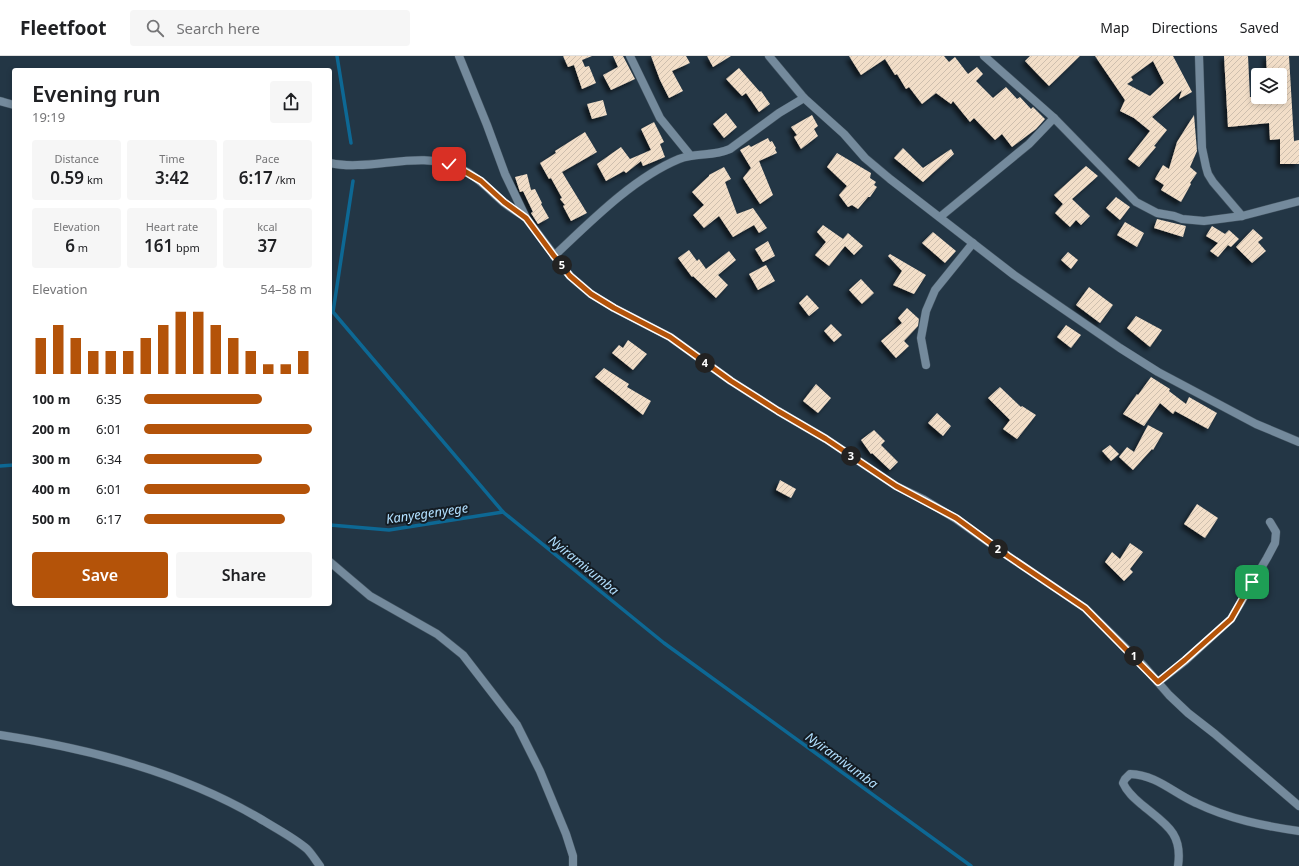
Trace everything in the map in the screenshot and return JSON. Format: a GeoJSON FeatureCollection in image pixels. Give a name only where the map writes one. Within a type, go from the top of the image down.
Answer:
{"type":"FeatureCollection","features":[{"type":"Feature","properties":{"kind":"street"},"geometry":{"type":"LineString","coordinates":[[459,56],[487,125],[504,174],[526,218],[570,276],[591,294],[614,308],[670,337],[719,372],[771,406],[826,439],[896,486],[956,518],[1008,556],[1085,608],[1188,713],[1215,734],[1299,806]]}},
{"type":"Feature","properties":{"kind":"street"},"geometry":{"type":"LineString","coordinates":[[630,56],[660,118],[690,155]]}},
{"type":"Feature","properties":{"kind":"street"},"geometry":{"type":"LineString","coordinates":[[769,56],[804,98],[844,134],[865,158],[890,179],[1048,300],[1158,372],[1256,424],[1299,442]]}},
{"type":"Feature","properties":{"kind":"street"},"geometry":{"type":"LineString","coordinates":[[984,56],[1054,118],[1136,202],[1157,213],[1204,221],[1242,216],[1299,201]]}},
{"type":"Feature","properties":{"kind":"street"},"geometry":{"type":"LineString","coordinates":[[1199,56],[1202,148],[1206,167],[1213,182],[1242,216]]}},
{"type":"Feature","properties":{"kind":"street"},"geometry":{"type":"LineString","coordinates":[[554,256],[613,202],[667,164],[690,155],[710,155],[730,149],[779,113],[804,98]]}},
{"type":"Feature","properties":{"kind":"street"},"geometry":{"type":"LineString","coordinates":[[0,101],[12,104]]}},
{"type":"Feature","properties":{"kind":"street"},"geometry":{"type":"LineString","coordinates":[[940,217],[1028,144],[1054,118]]}},
{"type":"Feature","properties":{"kind":"street"},"geometry":{"type":"LineString","coordinates":[[332,163],[346,166],[364,166],[388,162],[431,161],[449,164],[481,181],[504,202],[526,218]]}},
{"type":"Feature","properties":{"kind":"street"},"geometry":{"type":"LineString","coordinates":[[926,365],[921,338],[926,311],[935,290],[973,243]]}},
{"type":"Feature","properties":{"kind":"street"},"geometry":{"type":"LineString","coordinates":[[1158,682],[1231,619],[1275,543],[1276,532],[1270,522]]}},
{"type":"Feature","properties":{"kind":"street"},"geometry":{"type":"LineString","coordinates":[[332,564],[370,596],[437,634],[463,655],[517,725],[540,771],[566,834],[574,866]]}},
{"type":"Feature","properties":{"kind":"street"},"geometry":{"type":"LineString","coordinates":[[0,736],[46,743],[99,755],[188,783],[233,803],[288,836],[308,850],[320,866]]}},
{"type":"Feature","properties":{"kind":"street"},"geometry":{"type":"LineString","coordinates":[[1178,866],[1179,846],[1174,834],[1133,797],[1125,787],[1123,783],[1130,774],[1141,775],[1153,779],[1168,786],[1194,803],[1212,810],[1265,826],[1299,831]]}},
{"type":"Feature","properties":{"kind":"building"},"geometry":{"type":"Polygon","coordinates":[[[563,56],[592,56],[582,60],[585,67],[589,66],[596,83],[582,89],[574,65],[568,67],[563,56]]]}},
{"type":"Feature","properties":{"kind":"building"},"geometry":{"type":"Polygon","coordinates":[[[613,56],[623,56],[635,79],[611,90],[603,75],[618,67],[613,56]]]}},
{"type":"Feature","properties":{"kind":"building"},"geometry":{"type":"Polygon","coordinates":[[[651,56],[686,56],[690,63],[672,71],[683,91],[669,98],[651,56]]]}},
{"type":"Feature","properties":{"kind":"building"},"geometry":{"type":"Polygon","coordinates":[[[707,56],[731,56],[713,67],[707,56]]]}},
{"type":"Feature","properties":{"kind":"building"},"geometry":{"type":"Polygon","coordinates":[[[849,56],[944,56],[949,62],[955,57],[968,74],[977,67],[983,74],[976,81],[993,98],[1006,87],[1017,99],[1020,97],[1031,109],[1033,107],[1045,119],[1036,129],[1012,147],[1002,134],[995,140],[974,118],[970,122],[953,101],[951,104],[936,93],[922,104],[909,87],[906,89],[897,74],[895,75],[885,59],[861,75],[849,56]]]}},
{"type":"Feature","properties":{"kind":"building"},"geometry":{"type":"Polygon","coordinates":[[[1030,56],[1080,56],[1049,86],[1025,61],[1030,56]]]}},
{"type":"Feature","properties":{"kind":"building"},"geometry":{"type":"Polygon","coordinates":[[[1095,56],[1173,56],[1192,92],[1179,99],[1182,90],[1152,117],[1167,130],[1154,146],[1156,147],[1139,167],[1128,159],[1150,131],[1134,118],[1120,111],[1125,100],[1095,56]],[[1153,61],[1131,77],[1133,80],[1127,84],[1150,96],[1164,83],[1153,61]]]}},
{"type":"Feature","properties":{"kind":"building"},"geometry":{"type":"Polygon","coordinates":[[[1224,56],[1248,56],[1251,104],[1287,104],[1287,68],[1267,68],[1266,56],[1289,56],[1294,141],[1299,140],[1299,164],[1280,164],[1280,139],[1270,140],[1269,123],[1228,127],[1224,56]]]}},
{"type":"Feature","properties":{"kind":"building"},"geometry":{"type":"Polygon","coordinates":[[[739,68],[760,92],[761,91],[770,104],[759,112],[746,93],[742,96],[726,79],[739,68]]]}},
{"type":"Feature","properties":{"kind":"building"},"geometry":{"type":"Polygon","coordinates":[[[603,100],[607,115],[592,119],[587,104],[603,100]]]}},
{"type":"Feature","properties":{"kind":"building"},"geometry":{"type":"Polygon","coordinates":[[[726,113],[737,127],[724,138],[713,124],[726,113]]]}},
{"type":"Feature","properties":{"kind":"building"},"geometry":{"type":"Polygon","coordinates":[[[812,115],[818,126],[814,129],[818,136],[801,149],[794,137],[797,135],[791,127],[812,115]]]}},
{"type":"Feature","properties":{"kind":"building"},"geometry":{"type":"Polygon","coordinates":[[[1194,115],[1197,151],[1190,167],[1197,173],[1190,183],[1191,184],[1181,202],[1161,190],[1164,185],[1155,179],[1163,165],[1169,169],[1177,142],[1194,115]]]}},
{"type":"Feature","properties":{"kind":"building"},"geometry":{"type":"Polygon","coordinates":[[[654,122],[664,142],[660,144],[665,157],[643,166],[641,161],[626,173],[624,171],[606,181],[597,164],[621,147],[630,159],[651,150],[641,129],[654,122]]]}},
{"type":"Feature","properties":{"kind":"building"},"geometry":{"type":"Polygon","coordinates":[[[585,132],[597,152],[562,172],[587,213],[571,221],[563,206],[565,205],[560,199],[562,198],[551,178],[549,179],[540,163],[556,153],[555,151],[585,132]]]}},
{"type":"Feature","properties":{"kind":"building"},"geometry":{"type":"Polygon","coordinates":[[[768,138],[770,142],[772,141],[777,153],[759,161],[773,195],[760,204],[743,178],[751,168],[740,150],[749,145],[751,147],[768,138]]]}},
{"type":"Feature","properties":{"kind":"building"},"geometry":{"type":"Polygon","coordinates":[[[903,148],[923,168],[951,149],[954,154],[923,182],[894,158],[903,148]]]}},
{"type":"Feature","properties":{"kind":"building"},"geometry":{"type":"Polygon","coordinates":[[[837,153],[871,173],[870,178],[876,182],[874,185],[877,187],[870,197],[868,197],[858,209],[852,205],[848,207],[839,195],[847,186],[827,167],[837,153]]]}},
{"type":"Feature","properties":{"kind":"building"},"geometry":{"type":"Polygon","coordinates":[[[1086,166],[1098,176],[1072,199],[1090,216],[1081,225],[1076,220],[1070,227],[1055,213],[1063,204],[1054,195],[1086,166]]]}},
{"type":"Feature","properties":{"kind":"building"},"geometry":{"type":"Polygon","coordinates":[[[724,167],[731,179],[725,182],[737,214],[753,208],[767,228],[759,233],[754,225],[733,237],[719,216],[704,228],[693,215],[704,205],[692,192],[709,175],[724,167]]]}},
{"type":"Feature","properties":{"kind":"building"},"geometry":{"type":"Polygon","coordinates":[[[527,174],[531,190],[535,189],[549,218],[538,224],[531,213],[533,212],[523,191],[520,192],[515,177],[527,174]]]}},
{"type":"Feature","properties":{"kind":"building"},"geometry":{"type":"Polygon","coordinates":[[[1116,197],[1130,207],[1120,220],[1106,208],[1116,197]]]}},
{"type":"Feature","properties":{"kind":"building"},"geometry":{"type":"Polygon","coordinates":[[[1157,219],[1186,226],[1183,237],[1154,228],[1157,219]]]}},
{"type":"Feature","properties":{"kind":"building"},"geometry":{"type":"Polygon","coordinates":[[[1125,222],[1144,233],[1137,247],[1117,235],[1125,222]]]}},
{"type":"Feature","properties":{"kind":"building"},"geometry":{"type":"Polygon","coordinates":[[[823,225],[843,239],[848,233],[863,246],[854,255],[845,246],[829,266],[815,255],[826,242],[817,232],[823,225]]]}},
{"type":"Feature","properties":{"kind":"building"},"geometry":{"type":"Polygon","coordinates":[[[1212,226],[1225,234],[1229,230],[1239,239],[1231,247],[1228,245],[1218,257],[1210,251],[1218,243],[1206,236],[1212,226]]]}},
{"type":"Feature","properties":{"kind":"building"},"geometry":{"type":"Polygon","coordinates":[[[1253,229],[1263,238],[1258,242],[1266,251],[1252,263],[1236,247],[1253,229]]]}},
{"type":"Feature","properties":{"kind":"building"},"geometry":{"type":"Polygon","coordinates":[[[933,232],[956,251],[945,263],[922,243],[933,232]]]}},
{"type":"Feature","properties":{"kind":"building"},"geometry":{"type":"Polygon","coordinates":[[[768,241],[775,256],[763,262],[755,249],[768,241]]]}},
{"type":"Feature","properties":{"kind":"building"},"geometry":{"type":"Polygon","coordinates":[[[689,250],[697,261],[699,259],[706,269],[729,251],[736,260],[718,275],[728,285],[716,298],[693,276],[692,277],[678,258],[689,250]]]}},
{"type":"Feature","properties":{"kind":"building"},"geometry":{"type":"Polygon","coordinates":[[[1068,252],[1078,260],[1071,269],[1061,260],[1068,252]]]}},
{"type":"Feature","properties":{"kind":"building"},"geometry":{"type":"Polygon","coordinates":[[[890,254],[926,275],[914,294],[893,285],[902,271],[888,256],[890,254]]]}},
{"type":"Feature","properties":{"kind":"building"},"geometry":{"type":"Polygon","coordinates":[[[766,265],[775,281],[758,290],[749,274],[766,265]]]}},
{"type":"Feature","properties":{"kind":"building"},"geometry":{"type":"Polygon","coordinates":[[[861,279],[874,293],[862,304],[849,290],[861,279]]]}},
{"type":"Feature","properties":{"kind":"building"},"geometry":{"type":"Polygon","coordinates":[[[1089,287],[1113,305],[1100,323],[1076,305],[1089,287]]]}},
{"type":"Feature","properties":{"kind":"building"},"geometry":{"type":"Polygon","coordinates":[[[807,295],[819,308],[809,316],[799,303],[807,295]]]}},
{"type":"Feature","properties":{"kind":"building"},"geometry":{"type":"Polygon","coordinates":[[[907,308],[919,319],[918,326],[904,341],[909,346],[896,358],[881,341],[902,323],[898,318],[907,308]]]}},
{"type":"Feature","properties":{"kind":"building"},"geometry":{"type":"Polygon","coordinates":[[[1136,316],[1162,330],[1150,347],[1127,328],[1136,316]]]}},
{"type":"Feature","properties":{"kind":"building"},"geometry":{"type":"Polygon","coordinates":[[[831,324],[842,335],[834,342],[824,331],[831,324]]]}},
{"type":"Feature","properties":{"kind":"building"},"geometry":{"type":"Polygon","coordinates":[[[1066,325],[1081,335],[1071,348],[1057,337],[1066,325]]]}},
{"type":"Feature","properties":{"kind":"building"},"geometry":{"type":"Polygon","coordinates":[[[628,340],[647,354],[633,370],[612,353],[619,345],[623,348],[628,340]]]}},
{"type":"Feature","properties":{"kind":"building"},"geometry":{"type":"Polygon","coordinates":[[[604,368],[629,384],[627,387],[651,401],[643,415],[595,377],[604,368]]]}},
{"type":"Feature","properties":{"kind":"building"},"geometry":{"type":"Polygon","coordinates":[[[1151,377],[1170,389],[1169,391],[1186,404],[1189,397],[1217,413],[1208,429],[1175,411],[1173,414],[1160,403],[1144,426],[1123,414],[1151,377]]]}},
{"type":"Feature","properties":{"kind":"building"},"geometry":{"type":"Polygon","coordinates":[[[816,384],[831,398],[818,413],[803,401],[816,384]]]}},
{"type":"Feature","properties":{"kind":"building"},"geometry":{"type":"Polygon","coordinates":[[[1000,387],[1021,407],[1022,406],[1036,415],[1017,439],[1003,429],[1010,420],[988,398],[1000,387]]]}},
{"type":"Feature","properties":{"kind":"building"},"geometry":{"type":"Polygon","coordinates":[[[937,413],[951,426],[943,436],[928,423],[937,413]]]}},
{"type":"Feature","properties":{"kind":"building"},"geometry":{"type":"Polygon","coordinates":[[[1148,425],[1163,433],[1153,450],[1152,449],[1133,470],[1119,457],[1127,447],[1134,452],[1148,425]]]}},
{"type":"Feature","properties":{"kind":"building"},"geometry":{"type":"Polygon","coordinates":[[[874,430],[885,441],[881,445],[898,462],[890,470],[872,453],[871,454],[861,440],[874,430]]]}},
{"type":"Feature","properties":{"kind":"building"},"geometry":{"type":"Polygon","coordinates":[[[1110,445],[1119,454],[1111,461],[1102,451],[1110,445]]]}},
{"type":"Feature","properties":{"kind":"building"},"geometry":{"type":"Polygon","coordinates":[[[780,480],[796,489],[791,498],[776,490],[780,480]]]}},
{"type":"Feature","properties":{"kind":"building"},"geometry":{"type":"Polygon","coordinates":[[[1197,504],[1218,518],[1205,538],[1184,524],[1197,504]]]}},
{"type":"Feature","properties":{"kind":"building"},"geometry":{"type":"Polygon","coordinates":[[[1130,543],[1143,552],[1130,569],[1133,572],[1124,581],[1105,562],[1112,552],[1120,559],[1130,543]]]}},
{"type":"Feature","properties":{"kind":"waterway","name":"Nyiramivumba"},"geometry":{"type":"LineString","coordinates":[[337,56],[351,143]]}},
{"type":"Feature","properties":{"kind":"waterway","name":"Nyiramivumba"},"geometry":{"type":"LineString","coordinates":[[353,181],[333,312],[503,512],[664,643],[971,866]]}},
{"type":"Feature","properties":{"kind":"waterway","name":"Kanyegenyege"},"geometry":{"type":"LineString","coordinates":[[0,466],[12,465]]}},
{"type":"Feature","properties":{"kind":"waterway","name":"Kanyegenyege"},"geometry":{"type":"LineString","coordinates":[[332,525],[389,530],[503,512]]}},
{"type":"Feature","properties":{"kind":"route"},"geometry":{"type":"LineString","coordinates":[[449,164],[481,181],[504,202],[526,218],[570,276],[591,294],[614,308],[670,337],[731,381],[826,439],[896,486],[956,518],[1008,556],[1085,608],[1101,622],[1158,682],[1231,619],[1252,582]]}}]}
